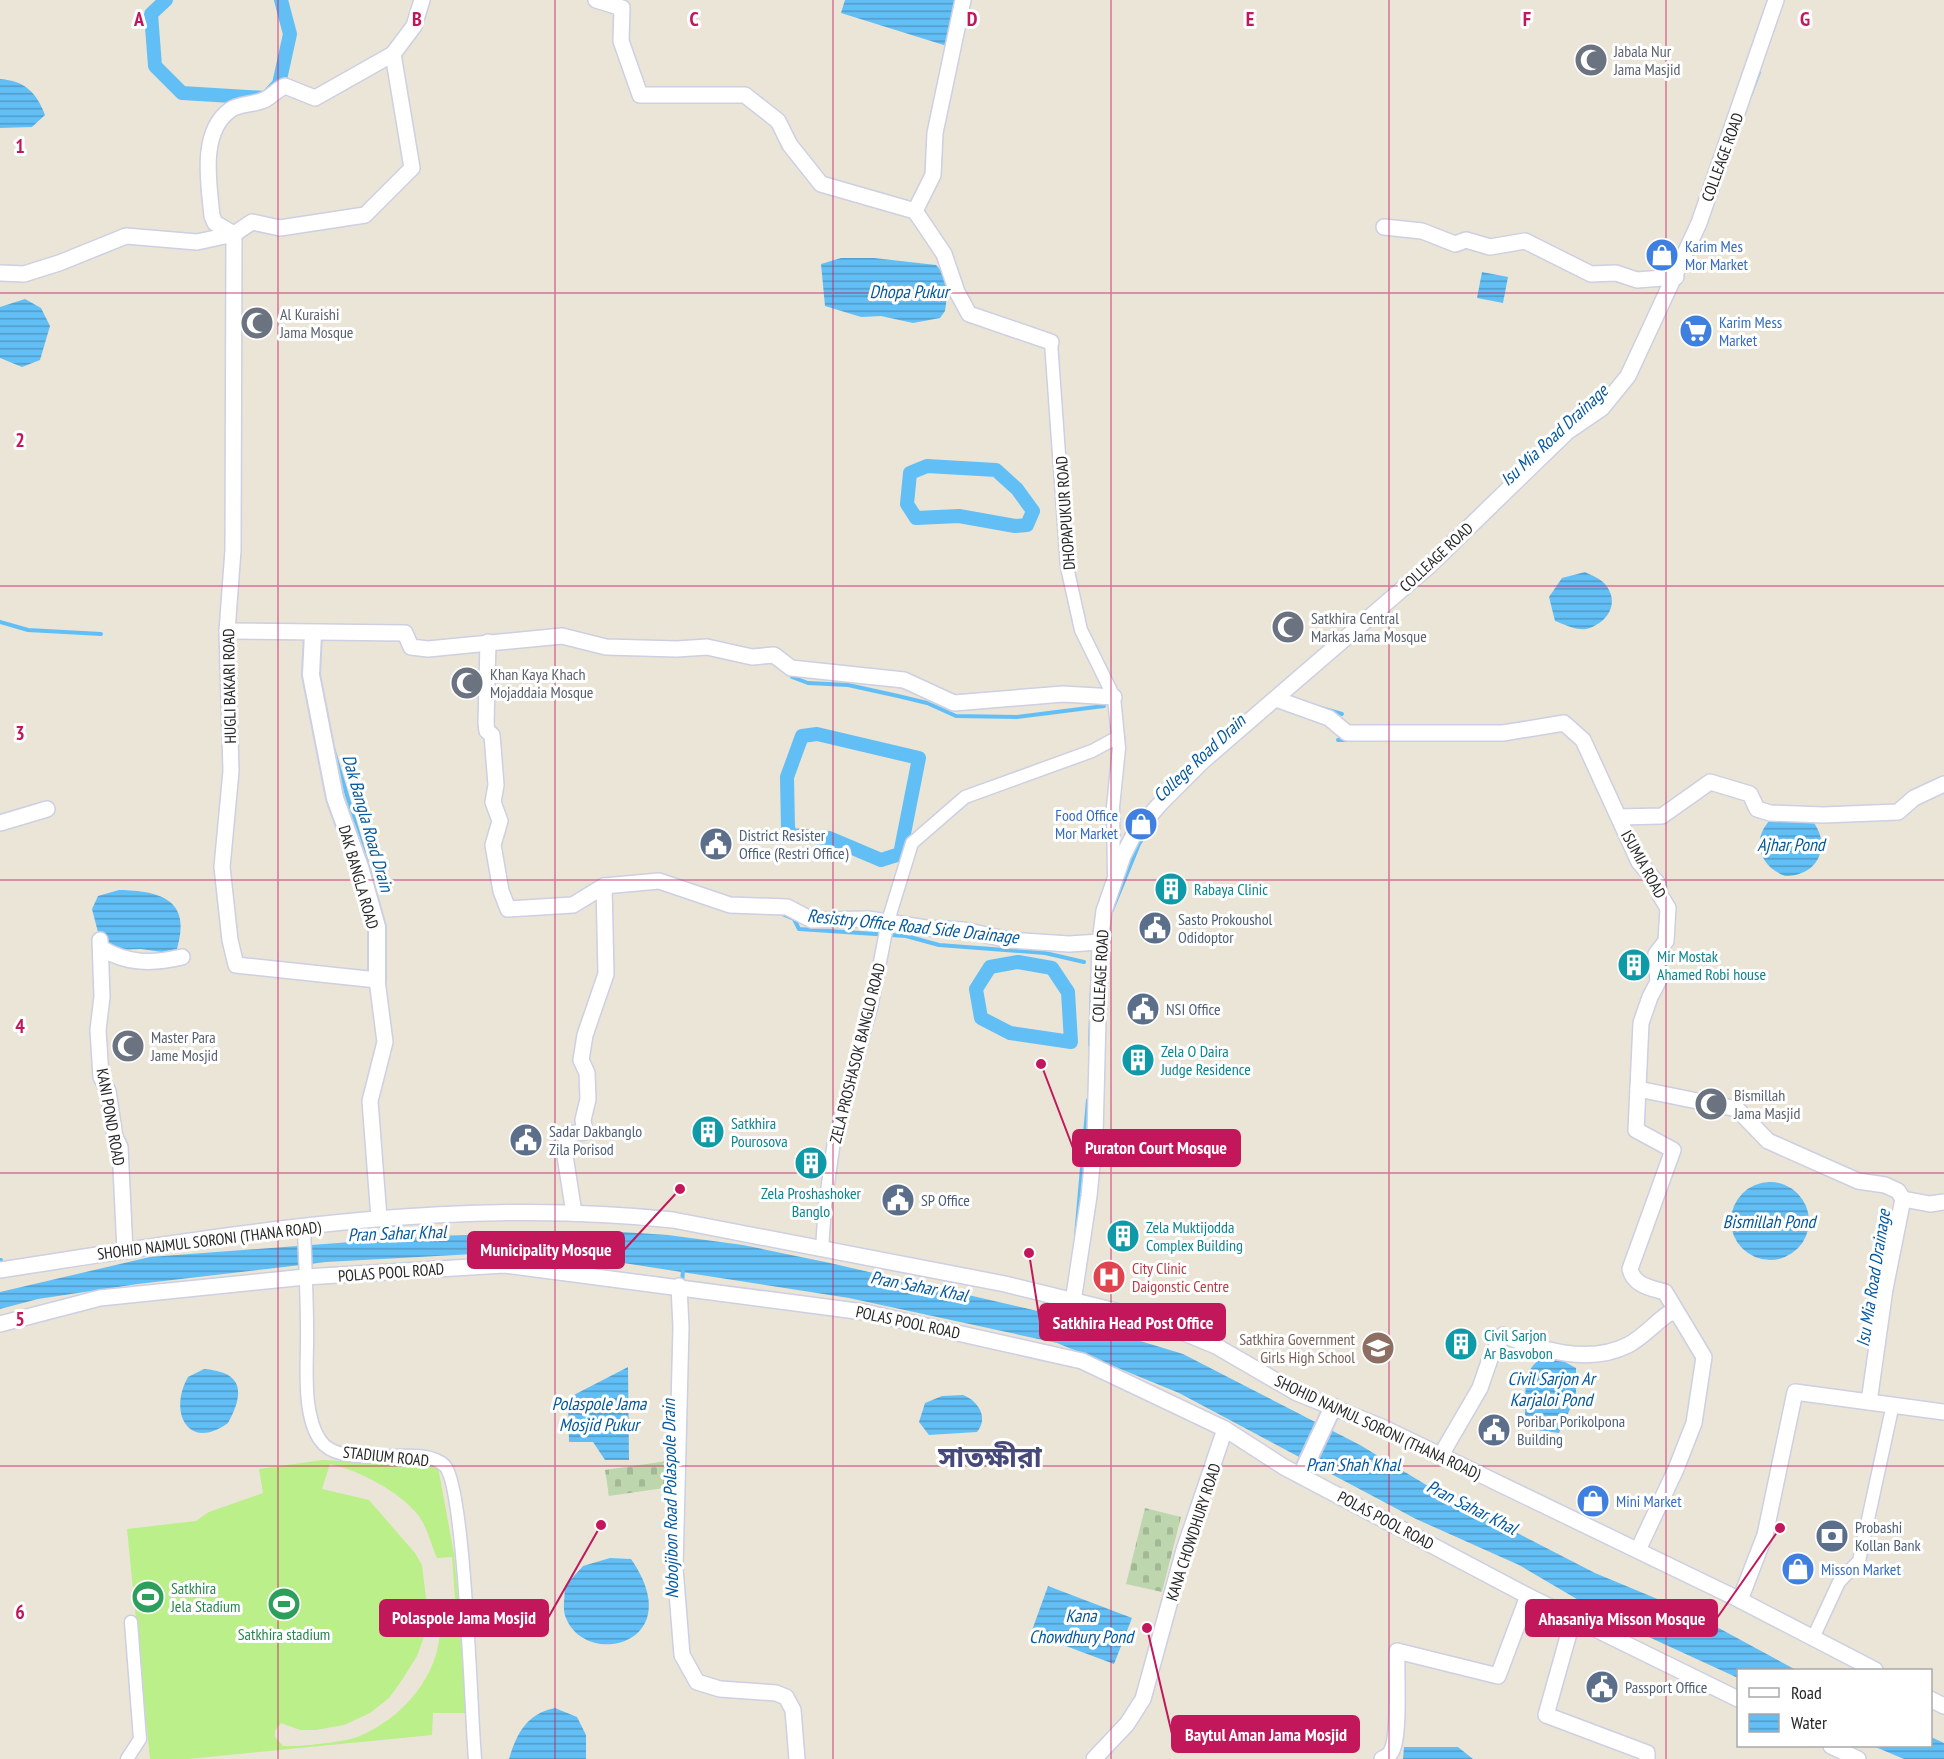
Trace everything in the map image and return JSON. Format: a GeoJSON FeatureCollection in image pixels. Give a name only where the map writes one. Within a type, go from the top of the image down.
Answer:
{"type":"FeatureCollection","features":[{"type":"Feature","properties":{"kind":"main road","name":"DAK BANGLA ROAD"},"geometry":{"type":"LineString","coordinates":[[313,633],[311,675],[335,798],[360,867],[377,927],[377,980]]}},
{"type":"Feature","properties":{"kind":"main road"},"geometry":{"type":"LineString","coordinates":[[1301,1475],[1333,1407]]}},
{"type":"Feature","properties":{"kind":"street"},"geometry":{"type":"LineString","coordinates":[[234,234],[215,223],[212,216],[208,169],[211,143],[216,129],[231,110],[265,100],[285,86],[315,98],[393,54],[414,26],[422,0]]}},
{"type":"Feature","properties":{"kind":"street"},"geometry":{"type":"LineString","coordinates":[[596,0],[622,8],[621,41],[627,65],[640,95],[745,95],[778,121],[790,145],[821,184],[915,212],[933,175],[935,133],[963,0]]}},
{"type":"Feature","properties":{"kind":"street","name":"COLLEAGE ROAD"},"geometry":{"type":"LineString","coordinates":[[1074,1302],[1095,1135],[1100,942],[1104,911],[1114,879],[1134,834],[1203,761],[1430,566],[1567,432],[1602,408],[1628,376],[1676,277],[1699,223],[1776,0]]}},
{"type":"Feature","properties":{"kind":"street"},"geometry":{"type":"LineString","coordinates":[[0,273],[24,274],[126,236],[197,242],[234,234],[252,222],[280,228],[365,215],[412,168],[393,54]]}},
{"type":"Feature","properties":{"kind":"street","name":"DHOPAPUKUR ROAD"},"geometry":{"type":"LineString","coordinates":[[915,212],[944,254],[957,292],[969,314],[1051,342],[1067,567],[1081,630],[1114,697],[1118,737],[1113,807],[1114,879]]}},
{"type":"Feature","properties":{"kind":"street"},"geometry":{"type":"LineString","coordinates":[[1384,227],[1422,231],[1455,244],[1466,240],[1490,247],[1525,241],[1591,274],[1616,273],[1637,280],[1676,277]]}},
{"type":"Feature","properties":{"kind":"street","name":"HUGLI BAKARI ROAD"},"geometry":{"type":"LineString","coordinates":[[234,234],[232,550],[227,631],[231,771],[222,867],[230,940],[236,966],[377,980]]}},
{"type":"Feature","properties":{"kind":"street"},"geometry":{"type":"LineString","coordinates":[[227,631],[405,633],[411,647],[428,649],[562,636],[606,647],[676,649],[707,647],[752,657],[774,655],[790,668],[904,680],[954,703],[1064,694],[1114,697]]}},
{"type":"Feature","properties":{"kind":"street"},"geometry":{"type":"LineString","coordinates":[[488,642],[486,724],[487,731],[492,735],[496,785],[493,802],[500,821],[493,845],[504,903],[508,909],[573,905],[604,886],[659,881],[730,905],[787,907],[812,920],[888,921],[926,928],[964,930],[1010,940],[1069,944],[1100,942]]}},
{"type":"Feature","properties":{"kind":"street","name":"ISUMIA ROAD"},"geometry":{"type":"LineString","coordinates":[[1276,699],[1329,718],[1347,733],[1503,733],[1564,723],[1582,740],[1639,862],[1658,884],[1660,895],[1668,908],[1666,941],[1656,954],[1658,982],[1641,1023],[1636,1130],[1673,1150],[1630,1269],[1632,1276],[1640,1284],[1665,1292],[1676,1312]]}},
{"type":"Feature","properties":{"kind":"street","name":"ZELA PROSHASOK BANGLO ROAD"},"geometry":{"type":"LineString","coordinates":[[822,1249],[825,1205],[834,1142],[871,1008],[888,921],[912,843],[965,797],[1092,751],[1118,737]]}},
{"type":"Feature","properties":{"kind":"street"},"geometry":{"type":"LineString","coordinates":[[1619,817],[1662,816],[1710,782],[1750,794],[1757,809],[1770,813],[1823,815],[1898,812],[1914,798],[1944,784]]}},
{"type":"Feature","properties":{"kind":"street"},"geometry":{"type":"LineString","coordinates":[[0,823],[47,809]]}},
{"type":"Feature","properties":{"kind":"street"},"geometry":{"type":"LineString","coordinates":[[574,1213],[565,1156],[567,1134],[585,1132],[583,1120],[588,1099],[587,1073],[581,1060],[585,1035],[606,974],[604,886]]}},
{"type":"Feature","properties":{"kind":"street","name":"KANI POND ROAD"},"geometry":{"type":"LineString","coordinates":[[125,1251],[120,1147],[115,1137],[108,1091],[101,1077],[98,1030],[102,997],[100,944],[115,957],[138,962],[159,962],[182,957]]}},
{"type":"Feature","properties":{"kind":"street"},"geometry":{"type":"LineString","coordinates":[[377,980],[385,1041],[370,1101],[379,1218]]}},
{"type":"Feature","properties":{"kind":"street"},"geometry":{"type":"LineString","coordinates":[[1638,1089],[1737,1109],[1768,1141],[1858,1181],[1885,1185],[1898,1191],[1903,1199],[1885,1289],[1869,1402]]}},
{"type":"Feature","properties":{"kind":"street"},"geometry":{"type":"LineString","coordinates":[[1903,1199],[1930,1204],[1944,1202]]}},
{"type":"Feature","properties":{"kind":"street","name":"SHOHID NAJMUL SORONI (THANA ROAD)"},"geometry":{"type":"LineString","coordinates":[[0,1270],[125,1251],[379,1218],[504,1211],[673,1220],[1005,1284],[1124,1313],[1215,1346],[1297,1393],[1383,1426],[1740,1600],[1871,1669]]}},
{"type":"Feature","properties":{"kind":"street","name":"STADIUM ROAD"},"geometry":{"type":"LineString","coordinates":[[304,1228],[307,1390],[313,1424],[320,1440],[338,1452],[356,1456],[421,1457],[440,1462],[450,1475],[460,1547],[475,1759]]}},
{"type":"Feature","properties":{"kind":"street","name":"POLAS POOL ROAD"},"geometry":{"type":"LineString","coordinates":[[0,1324],[100,1298],[305,1277],[504,1265],[864,1311],[1082,1361],[1225,1429],[1301,1475],[1528,1596],[1737,1699]]}},
{"type":"Feature","properties":{"kind":"street"},"geometry":{"type":"LineString","coordinates":[[679,1286],[681,1327],[675,1568],[682,1655],[698,1682],[720,1689],[776,1693],[786,1696],[793,1710],[797,1759]]}},
{"type":"Feature","properties":{"kind":"street"},"geometry":{"type":"LineString","coordinates":[[1441,1455],[1480,1388],[1490,1359],[1503,1335],[1536,1348],[1564,1353],[1611,1351],[1629,1345],[1654,1324],[1676,1312],[1704,1357],[1694,1423],[1676,1469],[1638,1550]]}},
{"type":"Feature","properties":{"kind":"street"},"geometry":{"type":"LineString","coordinates":[[1740,1600],[1765,1535],[1795,1392],[1944,1412]]}},
{"type":"Feature","properties":{"kind":"street"},"geometry":{"type":"LineString","coordinates":[[1813,1638],[1839,1582],[1858,1561],[1893,1404]]}},
{"type":"Feature","properties":{"kind":"street","name":"KANA CHOWDHURY ROAD"},"geometry":{"type":"LineString","coordinates":[[1094,1759],[1127,1724],[1143,1699],[1184,1550],[1225,1429]]}},
{"type":"Feature","properties":{"kind":"street"},"geometry":{"type":"LineString","coordinates":[[1382,1759],[1388,1757],[1393,1749],[1396,1735],[1397,1651],[1498,1676],[1528,1596]]}},
{"type":"Feature","properties":{"kind":"street"},"geometry":{"type":"LineString","coordinates":[[1573,1619],[1546,1715],[1647,1753],[1647,1759]]}},
{"type":"Feature","properties":{"kind":"street"},"geometry":{"type":"LineString","coordinates":[[127,1759],[140,1739],[131,1622]]}},
{"type":"Feature","properties":{"kind":"street"},"geometry":{"type":"LineString","coordinates":[[1833,1747],[1858,1759]]}},
{"type":"Feature","properties":{"kind":"green space"},"geometry":{"type":"Polygon","coordinates":[[[323,1460],[438,1467],[454,1554],[469,1713],[433,1713],[432,1735],[188,1759],[150,1759],[127,1529],[196,1521],[209,1512],[263,1493],[259,1469],[323,1460]],[[330,1464],[322,1489],[369,1500],[415,1553],[422,1565],[429,1623],[417,1656],[389,1698],[370,1713],[344,1725],[316,1730],[300,1730],[281,1723],[275,1731],[275,1737],[283,1746],[322,1744],[354,1738],[391,1718],[416,1692],[426,1677],[439,1644],[440,1626],[457,1627],[452,1557],[437,1558],[421,1519],[410,1506],[378,1483],[330,1464]]]}},
{"type":"Feature","properties":{"kind":"green space"},"geometry":{"type":"Polygon","coordinates":[[[667,1461],[671,1487],[609,1496],[605,1470],[667,1461]]]}},
{"type":"Feature","properties":{"kind":"green space"},"geometry":{"type":"Polygon","coordinates":[[[1145,1508],[1181,1517],[1162,1592],[1126,1584],[1145,1508]]]}},
{"type":"Feature","properties":{"kind":"water"},"geometry":{"type":"Polygon","coordinates":[[[845,0],[961,0],[947,46],[841,13],[845,0]]]}},
{"type":"Feature","properties":{"kind":"water"},"geometry":{"type":"Polygon","coordinates":[[[0,79],[23,85],[38,100],[45,115],[32,127],[0,128],[0,79]]]}},
{"type":"Feature","properties":{"kind":"water","name":"Dhopa Pukur"},"geometry":{"type":"Polygon","coordinates":[[[841,258],[874,258],[936,265],[947,277],[945,311],[940,318],[913,323],[881,316],[861,317],[825,306],[821,264],[841,258]]]}},
{"type":"Feature","properties":{"kind":"water"},"geometry":{"type":"Polygon","coordinates":[[[1482,272],[1508,277],[1503,303],[1477,298],[1482,272]]]}},
{"type":"Feature","properties":{"kind":"water"},"geometry":{"type":"Polygon","coordinates":[[[25,299],[41,308],[50,326],[40,360],[22,367],[0,358],[0,307],[25,299]]]}},
{"type":"Feature","properties":{"kind":"water"},"geometry":{"type":"Polygon","coordinates":[[[1585,572],[1601,580],[1610,591],[1612,605],[1609,612],[1600,623],[1586,629],[1555,621],[1549,597],[1562,578],[1585,572]]]}},
{"type":"Feature","properties":{"kind":"water","name":"Ajhar Pond"},"geometry":{"type":"Polygon","coordinates":[[[1773,817],[1811,819],[1818,829],[1821,839],[1819,857],[1806,871],[1785,876],[1768,865],[1763,858],[1760,850],[1762,833],[1773,817]]]}},
{"type":"Feature","properties":{"kind":"water"},"geometry":{"type":"Polygon","coordinates":[[[119,890],[147,893],[169,901],[176,909],[180,919],[177,949],[162,952],[141,949],[116,950],[100,940],[92,909],[98,896],[119,890]]]}},
{"type":"Feature","properties":{"kind":"water","name":"Bismillah Pond"},"geometry":{"type":"Polygon","coordinates":[[[1770,1182],[1785,1185],[1798,1193],[1806,1206],[1809,1221],[1806,1236],[1798,1249],[1785,1257],[1770,1260],[1755,1257],[1742,1249],[1734,1236],[1731,1221],[1734,1206],[1742,1193],[1755,1185],[1770,1182]]]}},
{"type":"Feature","properties":{"kind":"water","name":"Pran Shah Khal"},"geometry":{"type":"Polygon","coordinates":[[[606,1231],[668,1235],[743,1245],[1055,1315],[1183,1354],[1360,1445],[1443,1495],[1595,1573],[1691,1613],[1794,1669],[1737,1669],[1737,1678],[1616,1622],[1519,1565],[1416,1519],[1179,1393],[1057,1343],[849,1298],[585,1257],[474,1254],[326,1262],[138,1284],[38,1299],[0,1309],[0,1292],[150,1257],[432,1236],[606,1231]]]}},
{"type":"Feature","properties":{"kind":"water","name":"Civil Sarjon Ar Karjaloi Pond"},"geometry":{"type":"Polygon","coordinates":[[[1554,1356],[1576,1368],[1576,1396],[1559,1433],[1537,1430],[1525,1416],[1526,1386],[1531,1369],[1543,1358],[1554,1356]]]}},
{"type":"Feature","properties":{"kind":"water","name":"Polaspole Jama Mosjid Pukur"},"geometry":{"type":"Polygon","coordinates":[[[628,1367],[629,1460],[605,1460],[593,1442],[569,1442],[568,1398],[628,1367]]]}},
{"type":"Feature","properties":{"kind":"water"},"geometry":{"type":"Polygon","coordinates":[[[204,1369],[227,1374],[233,1379],[238,1393],[237,1402],[228,1423],[214,1431],[202,1433],[192,1430],[186,1424],[181,1415],[180,1403],[182,1390],[188,1377],[204,1369]]]}},
{"type":"Feature","properties":{"kind":"water"},"geometry":{"type":"Polygon","coordinates":[[[963,1395],[977,1405],[982,1415],[977,1432],[929,1435],[919,1422],[925,1403],[942,1396],[963,1395]]]}},
{"type":"Feature","properties":{"kind":"water"},"geometry":{"type":"Polygon","coordinates":[[[610,1558],[631,1559],[646,1588],[649,1611],[642,1628],[628,1640],[611,1644],[593,1642],[577,1634],[566,1618],[564,1607],[565,1586],[583,1566],[610,1558]]]}},
{"type":"Feature","properties":{"kind":"water","name":"Kana Chowdhury Pond"},"geometry":{"type":"Polygon","coordinates":[[[1048,1586],[1132,1618],[1114,1664],[1031,1633],[1048,1586]]]}},
{"type":"Feature","properties":{"kind":"water"},"geometry":{"type":"Polygon","coordinates":[[[555,1708],[577,1717],[586,1735],[586,1759],[509,1759],[524,1726],[537,1715],[555,1708]]]}},
{"type":"Feature","properties":{"kind":"water"},"geometry":{"type":"Polygon","coordinates":[[[1932,1737],[1944,1743],[1944,1759],[1904,1759],[1875,1747],[1932,1747],[1932,1737]]]}},
{"type":"Feature","properties":{"kind":"water"},"geometry":{"type":"Polygon","coordinates":[[[1404,1747],[1458,1747],[1473,1759],[1403,1759],[1404,1747]]]}},
{"type":"Feature","properties":{"kind":"waterway"},"geometry":{"type":"LineString","coordinates":[[166,0],[151,14],[155,66],[182,93],[266,98],[279,84],[290,34],[281,0]]}},
{"type":"Feature","properties":{"kind":"waterway","name":"Isu Mia Road Drainage"},"geometry":{"type":"LineString","coordinates":[[1750,96],[1759,72]]}},
{"type":"Feature","properties":{"kind":"waterway"},"geometry":{"type":"LineString","coordinates":[[927,466],[996,470],[1017,489],[1033,511],[1027,525],[1015,526],[959,516],[916,518],[907,504],[910,473],[927,466]]}},
{"type":"Feature","properties":{"kind":"waterway"},"geometry":{"type":"LineString","coordinates":[[0,622],[28,630],[101,634]]}},
{"type":"Feature","properties":{"kind":"waterway"},"geometry":{"type":"LineString","coordinates":[[792,677],[808,683],[848,685],[898,696],[927,703],[956,716],[1017,717],[1104,706]]}},
{"type":"Feature","properties":{"kind":"waterway","name":"Isu Mia Road Drainage"},"geometry":{"type":"LineString","coordinates":[[1314,706],[1342,714]]}},
{"type":"Feature","properties":{"kind":"waterway"},"geometry":{"type":"LineString","coordinates":[[817,734],[919,758],[900,854],[881,860],[829,838],[791,835],[788,828],[787,777],[802,736],[817,734]]}},
{"type":"Feature","properties":{"kind":"waterway","name":"Isu Mia Road Drainage"},"geometry":{"type":"LineString","coordinates":[[1338,740],[1347,740]]}},
{"type":"Feature","properties":{"kind":"waterway","name":"Dak Bangla Road Drain"},"geometry":{"type":"LineString","coordinates":[[333,748],[370,873]]}},
{"type":"Feature","properties":{"kind":"waterway","name":"College Road Drain"},"geometry":{"type":"LineString","coordinates":[[1112,910],[1139,844],[1155,820]]}},
{"type":"Feature","properties":{"kind":"waterway","name":"Resistry Office Road Side Drainage"},"geometry":{"type":"LineString","coordinates":[[780,913],[794,919],[799,929],[906,936],[939,945],[1045,953],[1084,962]]}},
{"type":"Feature","properties":{"kind":"waterway"},"geometry":{"type":"LineString","coordinates":[[1018,962],[1052,968],[1068,992],[1071,1042],[1010,1033],[981,1018],[976,989],[990,967],[1018,962]]}},
{"type":"Feature","properties":{"kind":"waterway"},"geometry":{"type":"LineString","coordinates":[[1090,1045],[1092,984]]}},
{"type":"Feature","properties":{"kind":"waterway"},"geometry":{"type":"LineString","coordinates":[[1076,1236],[1088,1100]]}},
{"type":"Feature","properties":{"kind":"waterway","name":"Nobojibon Road Polaspole Drain"},"geometry":{"type":"LineString","coordinates":[[682,1284],[683,1270]]}},
{"type":"Feature","properties":{"kind":"place","name":"Jabala Nur Jama Masjid"},"geometry":{"type":"Point","coordinates":[1591,60]}},
{"type":"Feature","properties":{"kind":"place","name":"Karim Mes Mor Market"},"geometry":{"type":"Point","coordinates":[1662,255]}},
{"type":"Feature","properties":{"kind":"place","name":"Al Kuraishi Jama Mosque"},"geometry":{"type":"Point","coordinates":[257,323]}},
{"type":"Feature","properties":{"kind":"place","name":"Karim Mess Market"},"geometry":{"type":"Point","coordinates":[1696,331]}},
{"type":"Feature","properties":{"kind":"place","name":"Satkhira Central Markas Jama Mosque"},"geometry":{"type":"Point","coordinates":[1288,627]}},
{"type":"Feature","properties":{"kind":"place","name":"Khan Kaya Khach Mojaddaia Mosque"},"geometry":{"type":"Point","coordinates":[467,683]}},
{"type":"Feature","properties":{"kind":"place","name":"Food Office Mor Market"},"geometry":{"type":"Point","coordinates":[1141,824]}},
{"type":"Feature","properties":{"kind":"place","name":"District Resister Office (Restri Office)"},"geometry":{"type":"Point","coordinates":[716,844]}},
{"type":"Feature","properties":{"kind":"place","name":"Rabaya Clinic"},"geometry":{"type":"Point","coordinates":[1171,889]}},
{"type":"Feature","properties":{"kind":"place","name":"Sasto Prokoushol Odidoptor"},"geometry":{"type":"Point","coordinates":[1155,928]}},
{"type":"Feature","properties":{"kind":"place","name":"Mir Mostak Ahamed Robi house"},"geometry":{"type":"Point","coordinates":[1634,965]}},
{"type":"Feature","properties":{"kind":"place","name":"NSI Office"},"geometry":{"type":"Point","coordinates":[1143,1009]}},
{"type":"Feature","properties":{"kind":"place","name":"Master Para Jame Mosjid"},"geometry":{"type":"Point","coordinates":[128,1046]}},
{"type":"Feature","properties":{"kind":"place","name":"Zela O Daira Judge Residence"},"geometry":{"type":"Point","coordinates":[1138,1060]}},
{"type":"Feature","properties":{"kind":"place","name":"Puraton Court Mosque"},"geometry":{"type":"Point","coordinates":[1041,1064]}},
{"type":"Feature","properties":{"kind":"place","name":"Bismillah Jama Masjid"},"geometry":{"type":"Point","coordinates":[1711,1104]}},
{"type":"Feature","properties":{"kind":"place","name":"Satkhira Pourosova"},"geometry":{"type":"Point","coordinates":[708,1132]}},
{"type":"Feature","properties":{"kind":"place","name":"Sadar Dakbanglo Zila Porisod"},"geometry":{"type":"Point","coordinates":[526,1140]}},
{"type":"Feature","properties":{"kind":"place","name":"Zela Proshashoker Banglo"},"geometry":{"type":"Point","coordinates":[811,1163]}},
{"type":"Feature","properties":{"kind":"place","name":"Municipality Mosque"},"geometry":{"type":"Point","coordinates":[680,1189]}},
{"type":"Feature","properties":{"kind":"place","name":"SP Office"},"geometry":{"type":"Point","coordinates":[898,1200]}},
{"type":"Feature","properties":{"kind":"place","name":"Zela Muktijodda Complex Building"},"geometry":{"type":"Point","coordinates":[1123,1236]}},
{"type":"Feature","properties":{"kind":"place","name":"Satkhira Head Post Office"},"geometry":{"type":"Point","coordinates":[1029,1253]}},
{"type":"Feature","properties":{"kind":"place","name":"City Clinic Daigonstic Centre"},"geometry":{"type":"Point","coordinates":[1109,1277]}},
{"type":"Feature","properties":{"kind":"place","name":"Civil Sarjon Ar Basvobon"},"geometry":{"type":"Point","coordinates":[1461,1344]}},
{"type":"Feature","properties":{"kind":"place","name":"Satkhira Government Girls High School"},"geometry":{"type":"Point","coordinates":[1378,1348]}},
{"type":"Feature","properties":{"kind":"place","name":"Poribar Porikolpona Building"},"geometry":{"type":"Point","coordinates":[1494,1430]}},
{"type":"Feature","properties":{"kind":"place","name":"Mini Market"},"geometry":{"type":"Point","coordinates":[1593,1501]}},
{"type":"Feature","properties":{"kind":"place","name":"Polaspole Jama Mosjid"},"geometry":{"type":"Point","coordinates":[601,1525]}},
{"type":"Feature","properties":{"kind":"place","name":"Ahasaniya Misson Mosque"},"geometry":{"type":"Point","coordinates":[1780,1528]}},
{"type":"Feature","properties":{"kind":"place","name":"Probashi Kollan Bank"},"geometry":{"type":"Point","coordinates":[1832,1536]}},
{"type":"Feature","properties":{"kind":"place","name":"Misson Market"},"geometry":{"type":"Point","coordinates":[1798,1569]}},
{"type":"Feature","properties":{"kind":"place","name":"Satkhira Jela Stadium"},"geometry":{"type":"Point","coordinates":[148,1597]}},
{"type":"Feature","properties":{"kind":"place","name":"Satkhira stadium"},"geometry":{"type":"Point","coordinates":[284,1604]}},
{"type":"Feature","properties":{"kind":"place","name":"Baytul Aman Jama Mosjid"},"geometry":{"type":"Point","coordinates":[1147,1628]}},
{"type":"Feature","properties":{"kind":"place","name":"Passport Office"},"geometry":{"type":"Point","coordinates":[1602,1687]}},
{"type":"Feature","properties":{"kind":"district","name":"সাতক্ষীরা"},"geometry":{"type":"Point","coordinates":[990,1456]}},
{"type":"Feature","properties":{"kind":"water label","name":"Pran Sahar Khal"},"geometry":{"type":"Point","coordinates":[397,1233]}},
{"type":"Feature","properties":{"kind":"water label","name":"Pran Sahar Khal"},"geometry":{"type":"Point","coordinates":[919,1286]}},
{"type":"Feature","properties":{"kind":"water label","name":"Pran Sahar Khal"},"geometry":{"type":"Point","coordinates":[1472,1507]}}]}
